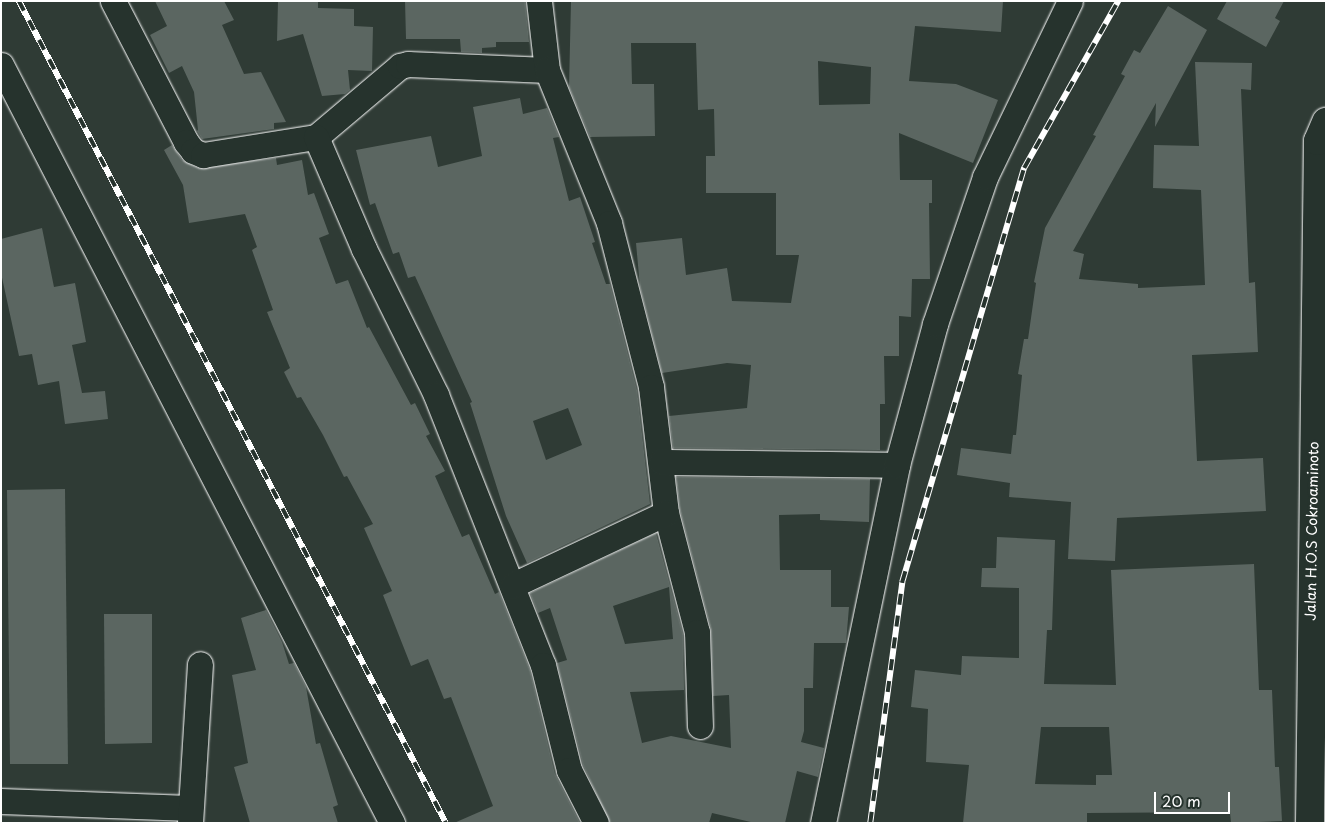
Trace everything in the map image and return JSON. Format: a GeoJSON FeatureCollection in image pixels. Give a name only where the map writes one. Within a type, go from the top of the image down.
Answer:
{"type":"FeatureCollection","features":[{"type":"Feature","properties":{"kind":"main road","name":"Jalan H.O.S Cokroaminoto"},"geometry":{"type":"LineString","coordinates":[[1310,823],[1317,151],[1318,141],[1326,122]]}},
{"type":"Feature","properties":{"kind":"street"},"geometry":{"type":"LineString","coordinates":[[113,1],[186,142],[194,151],[203,155],[316,137],[400,66],[408,64],[547,70]]}},
{"type":"Feature","properties":{"kind":"street"},"geometry":{"type":"LineString","coordinates":[[539,1],[547,70],[609,223],[651,386],[666,513],[697,632],[700,726]]}},
{"type":"Feature","properties":{"kind":"street"},"geometry":{"type":"LineString","coordinates":[[823,823],[897,465],[934,324],[985,177],[1070,1]]}},
{"type":"Feature","properties":{"kind":"street"},"geometry":{"type":"LineString","coordinates":[[1,65],[392,823]]}},
{"type":"Feature","properties":{"kind":"street"},"geometry":{"type":"LineString","coordinates":[[316,137],[364,249],[436,395],[513,585],[543,665],[569,770],[596,823]]}},
{"type":"Feature","properties":{"kind":"street"},"geometry":{"type":"LineString","coordinates":[[661,462],[897,465]]}},
{"type":"Feature","properties":{"kind":"street"},"geometry":{"type":"LineString","coordinates":[[513,585],[666,513]]}},
{"type":"Feature","properties":{"kind":"street"},"geometry":{"type":"LineString","coordinates":[[1,801],[190,815],[200,664]]}},
{"type":"Feature","properties":{"kind":"building"},"geometry":{"type":"Polygon","coordinates":[[[155,1],[224,1],[234,20],[222,25],[244,74],[261,72],[286,122],[274,123],[274,129],[202,139],[197,131],[194,92],[182,66],[169,73],[150,35],[167,26],[155,1]]]}},
{"type":"Feature","properties":{"kind":"building"},"geometry":{"type":"Polygon","coordinates":[[[278,1],[318,1],[318,8],[354,9],[354,26],[373,27],[372,71],[348,70],[350,90],[345,94],[322,96],[303,34],[277,41],[278,1]]]}},
{"type":"Feature","properties":{"kind":"building"},"geometry":{"type":"Polygon","coordinates":[[[405,1],[525,1],[529,42],[496,42],[496,47],[482,48],[482,53],[461,52],[460,39],[406,39],[405,1]]]}},
{"type":"Feature","properties":{"kind":"building"},"geometry":{"type":"Polygon","coordinates":[[[571,1],[1003,1],[1001,32],[915,26],[909,81],[956,84],[998,100],[973,163],[899,133],[900,180],[932,180],[932,203],[929,203],[930,279],[912,279],[911,317],[899,316],[899,356],[884,356],[885,404],[880,404],[880,450],[673,448],[669,416],[747,408],[751,365],[727,363],[662,373],[640,287],[636,243],[682,238],[686,275],[727,268],[732,301],[791,303],[799,255],[776,255],[776,193],[706,193],[706,156],[715,156],[714,109],[698,110],[696,43],[631,43],[632,84],[654,84],[655,136],[590,137],[569,87],[571,1]],[[818,61],[819,105],[870,104],[871,67],[818,61]]]}},
{"type":"Feature","properties":{"kind":"building"},"geometry":{"type":"Polygon","coordinates":[[[1227,1],[1284,1],[1275,18],[1280,21],[1266,47],[1217,19],[1227,1]]]}},
{"type":"Feature","properties":{"kind":"building"},"geometry":{"type":"Polygon","coordinates":[[[1168,6],[1207,30],[1155,127],[1156,103],[1073,251],[1084,254],[1079,279],[1138,284],[1138,288],[1205,285],[1201,190],[1153,188],[1154,145],[1199,146],[1195,62],[1252,63],[1251,90],[1241,89],[1249,283],[1255,282],[1258,352],[1192,355],[1197,461],[1263,458],[1266,511],[1117,518],[1115,561],[1068,559],[1071,502],[1009,497],[1010,483],[957,475],[961,448],[1011,454],[1013,435],[1016,435],[1022,375],[1018,374],[1024,339],[1028,339],[1036,283],[1034,282],[1045,228],[1096,136],[1093,135],[1125,76],[1121,74],[1134,50],[1140,53],[1168,6]]]}},
{"type":"Feature","properties":{"kind":"building"},"geometry":{"type":"Polygon","coordinates":[[[520,98],[523,114],[547,108],[559,137],[553,138],[569,201],[580,197],[595,242],[592,243],[606,284],[610,284],[637,390],[650,504],[527,563],[506,516],[470,403],[472,402],[415,276],[408,278],[399,252],[393,254],[375,203],[370,205],[356,150],[431,136],[438,167],[482,156],[473,107],[520,98]],[[568,408],[533,421],[546,460],[582,445],[568,408]]]}},
{"type":"Feature","properties":{"kind":"building"},"geometry":{"type":"Polygon","coordinates":[[[172,145],[182,160],[198,168],[276,158],[277,165],[302,160],[308,195],[314,193],[329,234],[319,238],[336,284],[348,280],[367,328],[369,327],[411,405],[415,403],[430,434],[426,436],[445,471],[435,476],[462,537],[469,534],[495,594],[499,592],[530,670],[555,774],[580,823],[454,823],[493,806],[451,697],[444,699],[428,659],[411,666],[383,595],[392,591],[364,528],[373,524],[347,476],[344,477],[301,397],[297,398],[284,372],[290,368],[267,312],[273,310],[252,250],[257,247],[245,214],[189,223],[183,185],[164,150],[172,145]]]}},
{"type":"Feature","properties":{"kind":"building"},"geometry":{"type":"Polygon","coordinates":[[[42,228],[54,287],[75,283],[86,342],[72,345],[82,393],[105,391],[108,419],[65,424],[59,381],[38,385],[32,354],[19,356],[1,273],[1,239],[42,228]]]}},
{"type":"Feature","properties":{"kind":"building"},"geometry":{"type":"Polygon","coordinates":[[[676,477],[870,479],[869,522],[820,520],[820,514],[779,515],[780,570],[831,570],[831,607],[849,607],[846,643],[814,643],[813,688],[804,688],[804,731],[801,742],[824,748],[818,777],[797,771],[785,823],[755,823],[712,813],[709,823],[610,823],[583,765],[557,663],[567,660],[550,608],[538,613],[530,593],[656,533],[683,634],[684,690],[630,692],[642,743],[671,736],[731,748],[729,695],[713,696],[711,629],[680,510],[676,477]],[[669,587],[613,606],[625,644],[673,639],[669,587]]]}},
{"type":"Feature","properties":{"kind":"building"},"geometry":{"type":"Polygon","coordinates":[[[65,489],[68,764],[10,764],[7,490],[65,489]]]}},
{"type":"Feature","properties":{"kind":"building"},"geometry":{"type":"Polygon","coordinates":[[[997,537],[1055,540],[1052,630],[1047,630],[1044,684],[1116,685],[1111,570],[1254,564],[1259,690],[1272,690],[1275,767],[1279,767],[1282,821],[1231,823],[1230,812],[1087,813],[1087,823],[963,823],[969,765],[926,762],[928,709],[911,707],[915,670],[961,675],[962,656],[1019,658],[1019,588],[981,587],[982,568],[996,568],[997,537]],[[1041,727],[1035,784],[1096,785],[1096,775],[1112,775],[1109,727],[1041,727]]]}},
{"type":"Feature","properties":{"kind":"building"},"geometry":{"type":"Polygon","coordinates":[[[266,610],[282,642],[289,664],[294,663],[306,687],[316,744],[320,743],[338,805],[333,807],[338,823],[250,823],[234,767],[248,763],[232,675],[256,670],[241,618],[266,610]]]}},
{"type":"Feature","properties":{"kind":"building"},"geometry":{"type":"Polygon","coordinates":[[[104,614],[152,614],[152,743],[105,744],[104,614]]]}},
{"type":"Feature","properties":{"kind":"railway"},"geometry":{"type":"LineString","coordinates":[[19,1],[446,823]]}},
{"type":"Feature","properties":{"kind":"railway"},"geometry":{"type":"LineString","coordinates":[[870,823],[902,582],[1024,168],[1118,1]]}}]}
